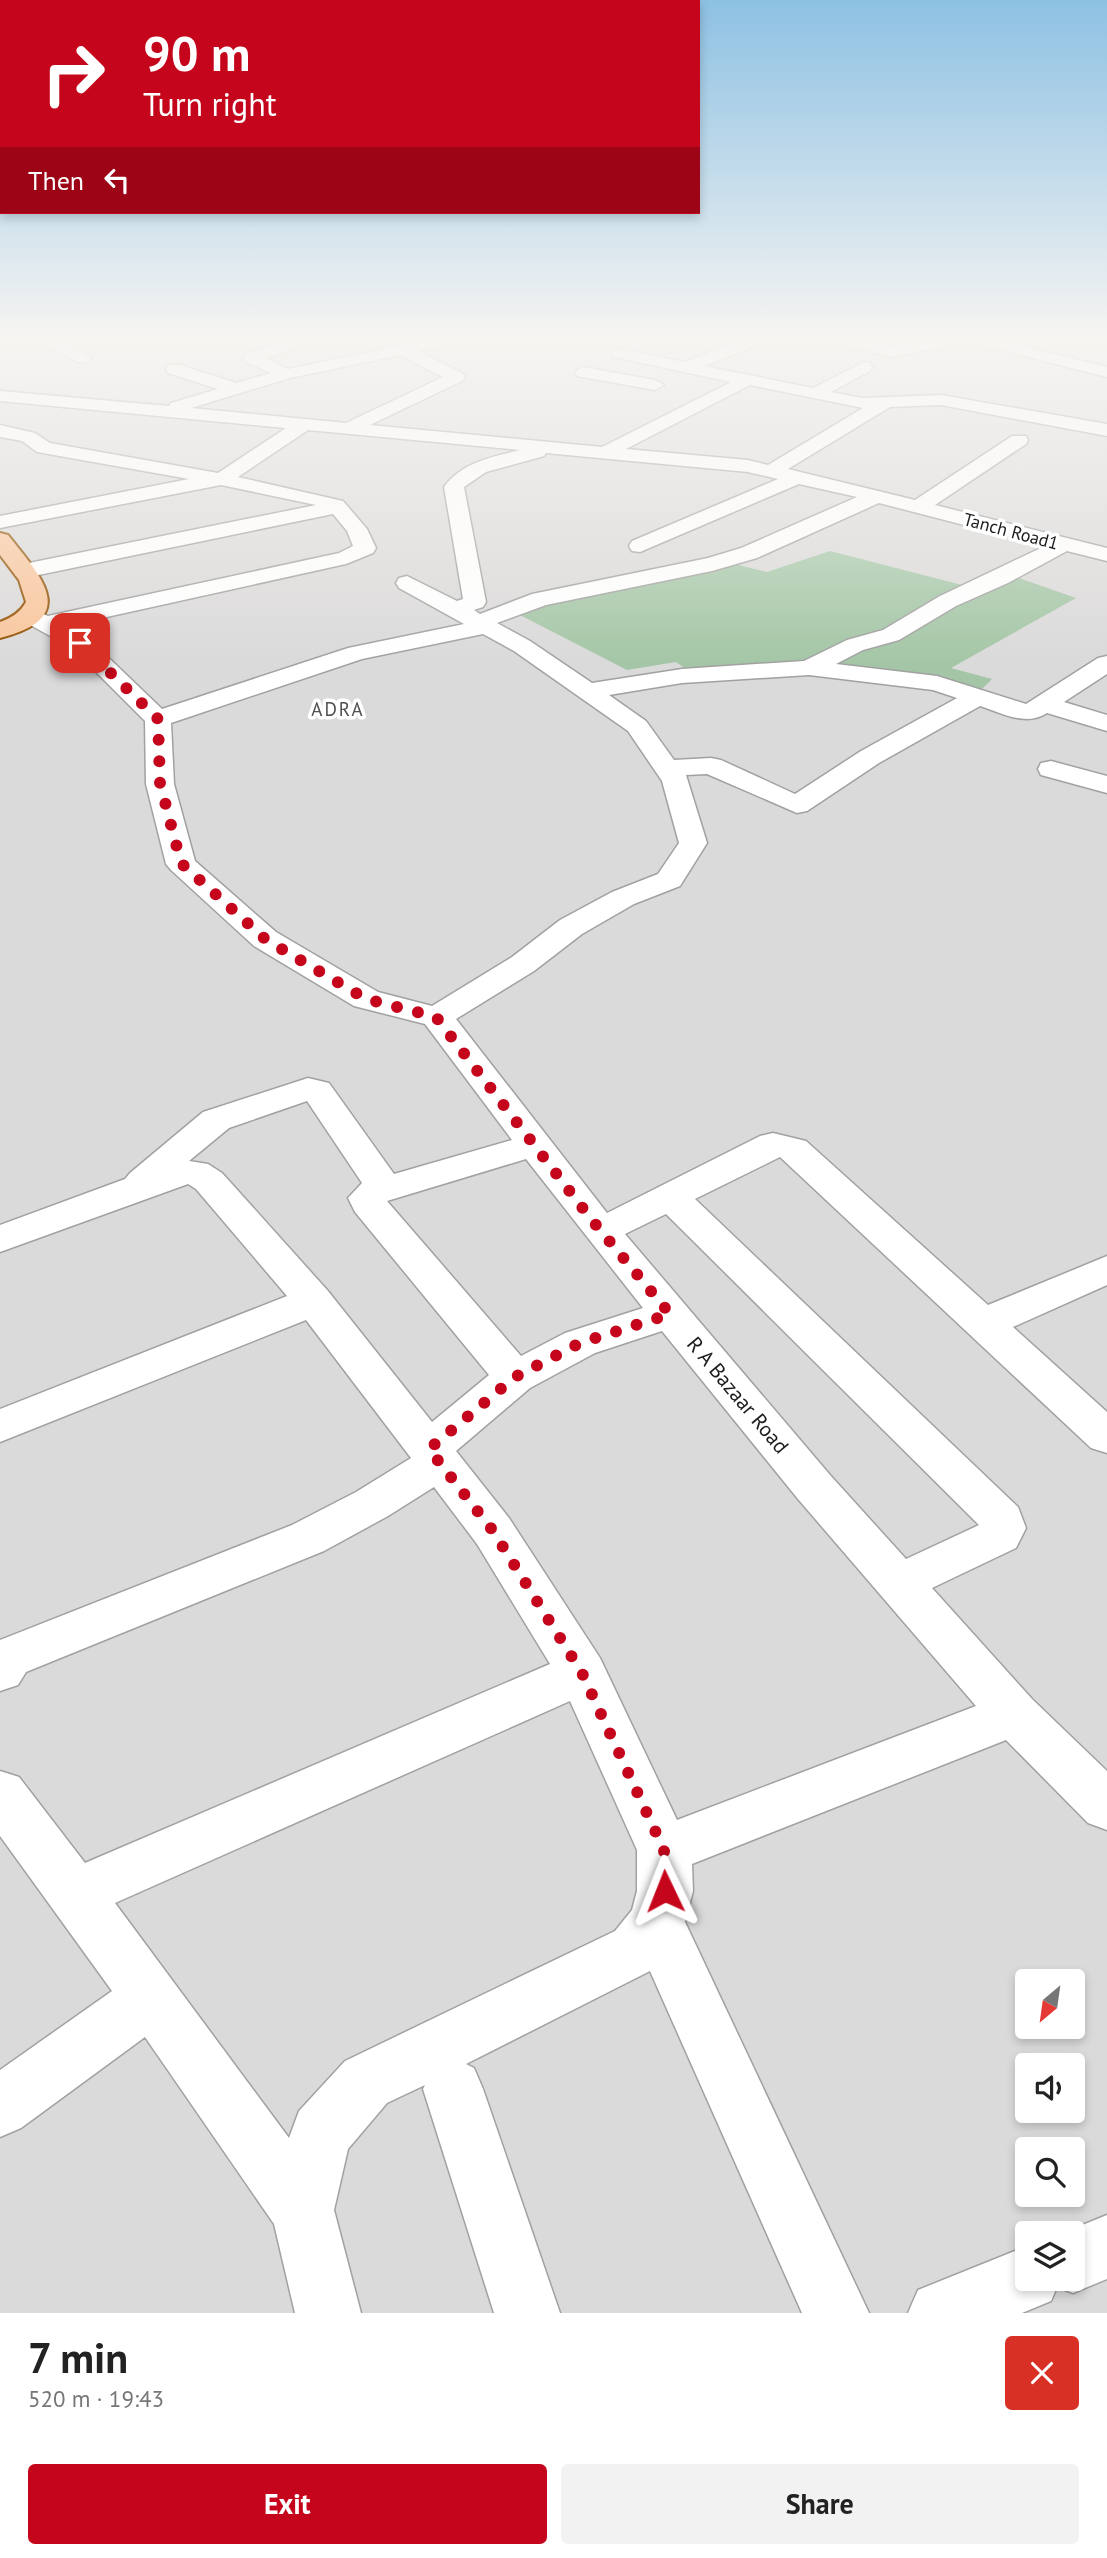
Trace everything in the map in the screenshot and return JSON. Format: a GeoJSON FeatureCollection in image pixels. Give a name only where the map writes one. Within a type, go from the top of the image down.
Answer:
{"type":"FeatureCollection","features":[{"type":"Feature","properties":{"kind":"main road"},"geometry":{"type":"LineString","coordinates":[[0,540],[24,571],[40,601],[38,609],[26,623]]}},
{"type":"Feature","properties":{"kind":"street"},"geometry":{"type":"LineString","coordinates":[[26,623],[346,558],[365,548],[357,529],[338,507],[309,497],[44,448]]}},
{"type":"Feature","properties":{"kind":"street"},"geometry":{"type":"LineString","coordinates":[[0,523],[221,479],[268,448]]}},
{"type":"Feature","properties":{"kind":"street"},"geometry":{"type":"LineString","coordinates":[[471,620],[475,602],[454,487],[458,479],[474,470],[548,448]]}},
{"type":"Feature","properties":{"kind":"street","name":"Tanch Road1"},"geometry":{"type":"LineString","coordinates":[[575,448],[707,460],[772,471],[1107,555]]}},
{"type":"Feature","properties":{"kind":"street"},"geometry":{"type":"LineString","coordinates":[[607,451],[613,448]]}},
{"type":"Feature","properties":{"kind":"street"},"geometry":{"type":"LineString","coordinates":[[772,471],[810,448]]}},
{"type":"Feature","properties":{"kind":"street"},"geometry":{"type":"LineString","coordinates":[[919,506],[1007,448]]}},
{"type":"Feature","properties":{"kind":"street"},"geometry":{"type":"LineString","coordinates":[[640,546],[799,477]]}},
{"type":"Feature","properties":{"kind":"street"},"geometry":{"type":"LineString","coordinates":[[158,719],[356,653],[540,599],[712,564],[749,553],[877,496]]}},
{"type":"Feature","properties":{"kind":"street"},"geometry":{"type":"LineString","coordinates":[[24,571],[338,507]]}},
{"type":"Feature","properties":{"kind":"street"},"geometry":{"type":"LineString","coordinates":[[809,668],[855,645],[891,635],[948,601],[1000,578],[1064,544]]}},
{"type":"Feature","properties":{"kind":"street"},"geometry":{"type":"LineString","coordinates":[[26,623],[80,643],[158,719],[160,783],[181,863],[265,939],[366,999],[436,1017],[523,964],[571,927],[623,898],[669,880],[692,843],[676,781],[636,726],[522,646],[407,583]]}},
{"type":"Feature","properties":{"kind":"street"},"geometry":{"type":"LineString","coordinates":[[588,691],[682,676],[809,668],[937,683],[1023,712],[1032,712],[1107,663]]}},
{"type":"Feature","properties":{"kind":"street"},"geometry":{"type":"LineString","coordinates":[[667,768],[711,766],[797,805],[870,757],[978,697]]}},
{"type":"Feature","properties":{"kind":"street"},"geometry":{"type":"LineString","coordinates":[[1044,704],[1107,723]]}},
{"type":"Feature","properties":{"kind":"street"},"geometry":{"type":"LineString","coordinates":[[1051,769],[1107,785]]}},
{"type":"Feature","properties":{"kind":"street","name":"R A Bazaar Road"},"geometry":{"type":"LineString","coordinates":[[436,1017],[601,1231],[814,1487],[1014,1714],[1107,1806]]}},
{"type":"Feature","properties":{"kind":"street"},"geometry":{"type":"LineString","coordinates":[[131,1191],[216,1120],[308,1089],[317,1090],[385,1189]]}},
{"type":"Feature","properties":{"kind":"street"},"geometry":{"type":"LineString","coordinates":[[601,1231],[773,1144],[783,1144],[793,1149],[982,1324],[1098,1416]]}},
{"type":"Feature","properties":{"kind":"street"},"geometry":{"type":"LineString","coordinates":[[515,1377],[399,1243],[367,1198],[385,1189],[535,1145]]}},
{"type":"Feature","properties":{"kind":"street"},"geometry":{"type":"LineString","coordinates":[[0,1239],[176,1174],[195,1172],[209,1181],[314,1301],[493,1531],[582,1673],[664,1850],[665,1891],[657,1923],[635,1950],[366,2082],[321,2133],[302,2210]]}},
{"type":"Feature","properties":{"kind":"street"},"geometry":{"type":"LineString","coordinates":[[670,1196],[1002,1519],[1003,1528],[1000,1535],[899,1583]]}},
{"type":"Feature","properties":{"kind":"street"},"geometry":{"type":"LineString","coordinates":[[982,1324],[1107,1269]]}},
{"type":"Feature","properties":{"kind":"street"},"geometry":{"type":"LineString","coordinates":[[0,1426],[314,1301]]}},
{"type":"Feature","properties":{"kind":"street"},"geometry":{"type":"LineString","coordinates":[[0,1670],[9,1658],[308,1538],[372,1504],[434,1455],[515,1377],[580,1343],[670,1314]]}},
{"type":"Feature","properties":{"kind":"street"},"geometry":{"type":"LineString","coordinates":[[75,1894],[582,1673]]}},
{"type":"Feature","properties":{"kind":"street"},"geometry":{"type":"LineString","coordinates":[[664,1850],[1014,1714]]}},
{"type":"Feature","properties":{"kind":"street"},"geometry":{"type":"LineString","coordinates":[[0,1794],[152,1997],[302,2210],[328,2313]]}},
{"type":"Feature","properties":{"kind":"street"},"geometry":{"type":"LineString","coordinates":[[657,1923],[836,2313]]}},
{"type":"Feature","properties":{"kind":"street"},"geometry":{"type":"LineString","coordinates":[[0,2107],[152,1997]]}},
{"type":"Feature","properties":{"kind":"street"},"geometry":{"type":"LineString","coordinates":[[453,2089],[527,2313]]}},
{"type":"Feature","properties":{"kind":"street"},"geometry":{"type":"LineString","coordinates":[[1085,2255],[1107,2247]]}},
{"type":"Feature","properties":{"kind":"street"},"geometry":{"type":"LineString","coordinates":[[941,2313],[1015,2283]]}},
{"type":"Feature","properties":{"kind":"shaded area"},"geometry":{"type":"Polygon","coordinates":[[[0,448],[1107,448],[1107,2313],[0,2313],[0,448]]]}},
{"type":"Feature","properties":{"kind":"green space"},"geometry":{"type":"Polygon","coordinates":[[[830,551],[966,586],[886,633],[800,666],[690,672],[676,662],[627,670],[518,614],[589,595],[734,564],[767,572],[830,551]]]}},
{"type":"Feature","properties":{"kind":"green space"},"geometry":{"type":"Polygon","coordinates":[[[1016,577],[1076,598],[951,668],[992,679],[981,690],[830,667],[1016,577]]]}},
{"type":"Feature","properties":{"kind":"district","name":"ADRA"},"geometry":{"type":"Point","coordinates":[338,709]}},
{"type":"Feature","properties":{"kind":"route"},"geometry":{"type":"LineString","coordinates":[[80,643],[158,719],[160,783],[181,863],[265,939],[366,999],[436,1017],[591,1219],[670,1314],[580,1343],[515,1377],[429,1449],[493,1531],[582,1673],[664,1850],[665,1891]]}}]}
